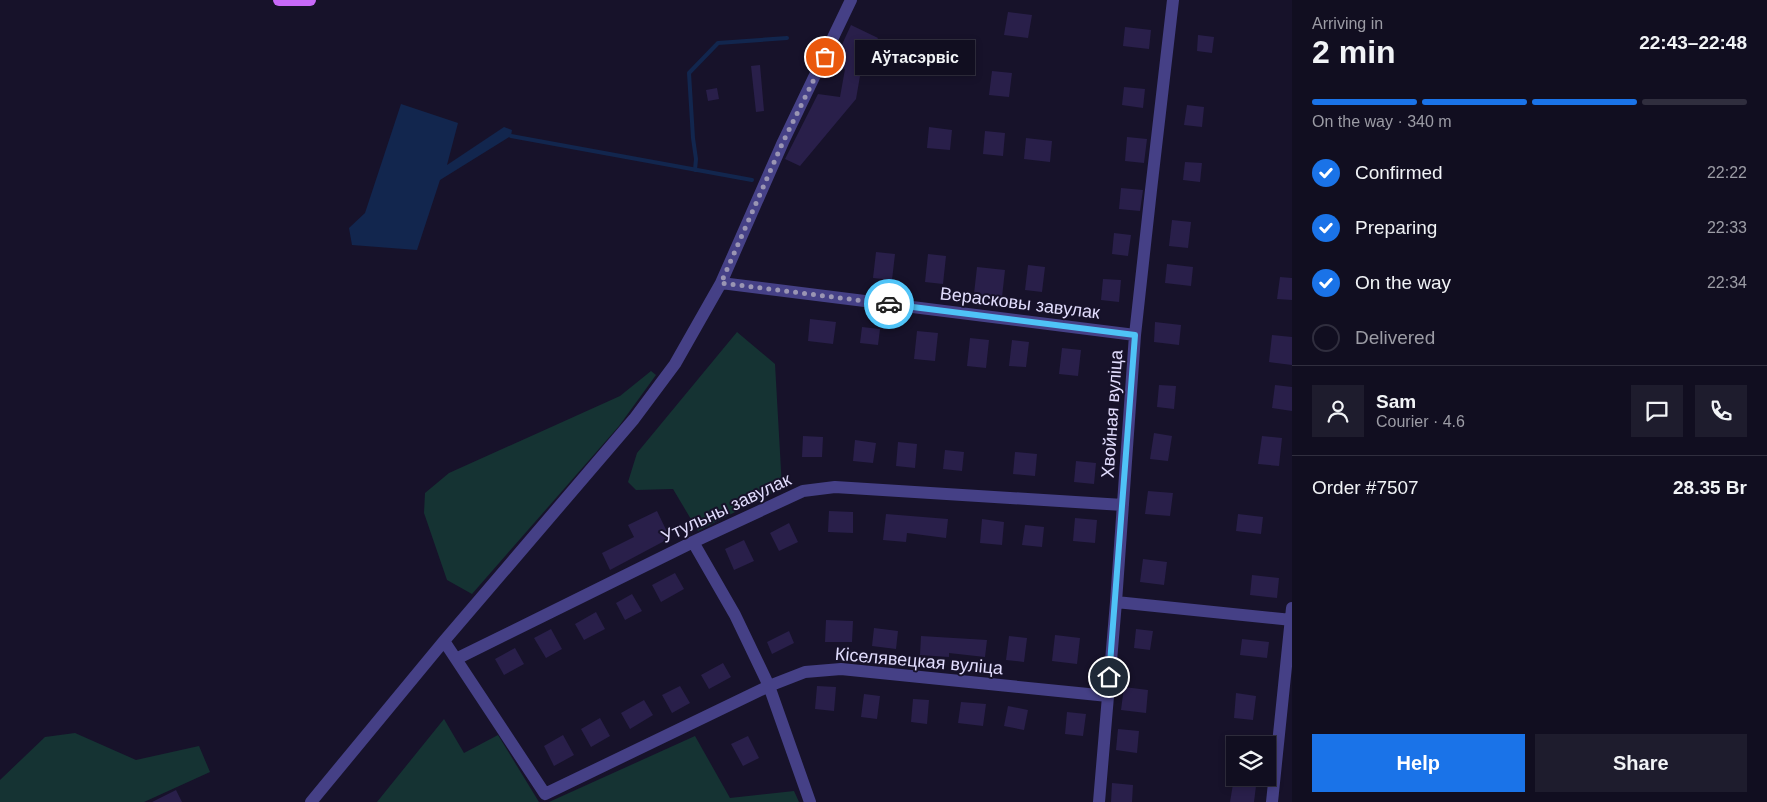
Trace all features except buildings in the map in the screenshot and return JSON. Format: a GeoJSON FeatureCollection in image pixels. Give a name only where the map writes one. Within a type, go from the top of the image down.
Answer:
{"type":"FeatureCollection","features":[{"type":"Feature","properties":{"kind":"main road"},"geometry":{"type":"LineString","coordinates":[[279,0],[310,0]]}},
{"type":"Feature","properties":{"kind":"street"},"geometry":{"type":"LineString","coordinates":[[311,802],[444,641],[634,420],[675,364],[721,283],[783,142],[851,0]]}},
{"type":"Feature","properties":{"kind":"street","name":"Хвойная вуліца"},"geometry":{"type":"LineString","coordinates":[[1098,802],[1116,602],[1135,335],[1173,0]]}},
{"type":"Feature","properties":{"kind":"street","name":"Верасковы завулак"},"geometry":{"type":"LineString","coordinates":[[721,283],[1135,335]]}},
{"type":"Feature","properties":{"kind":"street","name":"Утульны завулак"},"geometry":{"type":"LineString","coordinates":[[456,659],[692,542],[803,492],[835,487],[1123,505]]}},
{"type":"Feature","properties":{"kind":"street"},"geometry":{"type":"LineString","coordinates":[[692,542],[735,615],[769,686],[810,802]]}},
{"type":"Feature","properties":{"kind":"street"},"geometry":{"type":"LineString","coordinates":[[1116,602],[1292,616],[1272,802]]}},
{"type":"Feature","properties":{"kind":"street"},"geometry":{"type":"LineString","coordinates":[[444,641],[456,659]]}},
{"type":"Feature","properties":{"kind":"street","name":"Кіселявецкая вуліца"},"geometry":{"type":"LineString","coordinates":[[456,659],[545,794],[769,686],[806,672],[841,669],[1108,696]]}},
{"type":"Feature","properties":{"kind":"green space"},"geometry":{"type":"Polygon","coordinates":[[[737,332],[775,364],[782,488],[698,531],[673,489],[636,490],[628,482],[637,453],[737,332]]]}},
{"type":"Feature","properties":{"kind":"green space"},"geometry":{"type":"Polygon","coordinates":[[[651,371],[656,375],[619,426],[472,594],[447,580],[424,513],[425,493],[449,473],[620,396],[651,371]]]}},
{"type":"Feature","properties":{"kind":"green space"},"geometry":{"type":"Polygon","coordinates":[[[444,719],[464,753],[498,735],[539,802],[377,802],[444,719]]]}},
{"type":"Feature","properties":{"kind":"green space"},"geometry":{"type":"Polygon","coordinates":[[[75,733],[136,760],[199,746],[210,772],[144,802],[0,802],[0,780],[45,737],[75,733]]]}},
{"type":"Feature","properties":{"kind":"green space"},"geometry":{"type":"Polygon","coordinates":[[[695,736],[730,798],[794,791],[799,802],[549,802],[695,736]]]}},
{"type":"Feature","properties":{"kind":"water"},"geometry":{"type":"Polygon","coordinates":[[[401,104],[458,123],[447,165],[504,127],[512,130],[511,136],[440,180],[417,250],[352,245],[349,228],[365,213],[401,104]]]}},
{"type":"Feature","properties":{"kind":"waterway"},"geometry":{"type":"LineString","coordinates":[[695,170],[696,159],[689,73],[718,43],[787,38]]}},
{"type":"Feature","properties":{"kind":"waterway"},"geometry":{"type":"LineString","coordinates":[[511,136],[752,180]]}},
{"type":"Feature","properties":{"kind":"way so far"},"geometry":{"type":"LineString","coordinates":[[825,57],[783,142],[721,283],[889,304]]}},
{"type":"Feature","properties":{"kind":"place","name":"Аўтасэрвіс"},"geometry":{"type":"Point","coordinates":[825,57]}},
{"type":"Feature","properties":{"kind":"route"},"geometry":{"type":"LineString","coordinates":[[889,304],[1135,335],[1109,677]]}}]}
